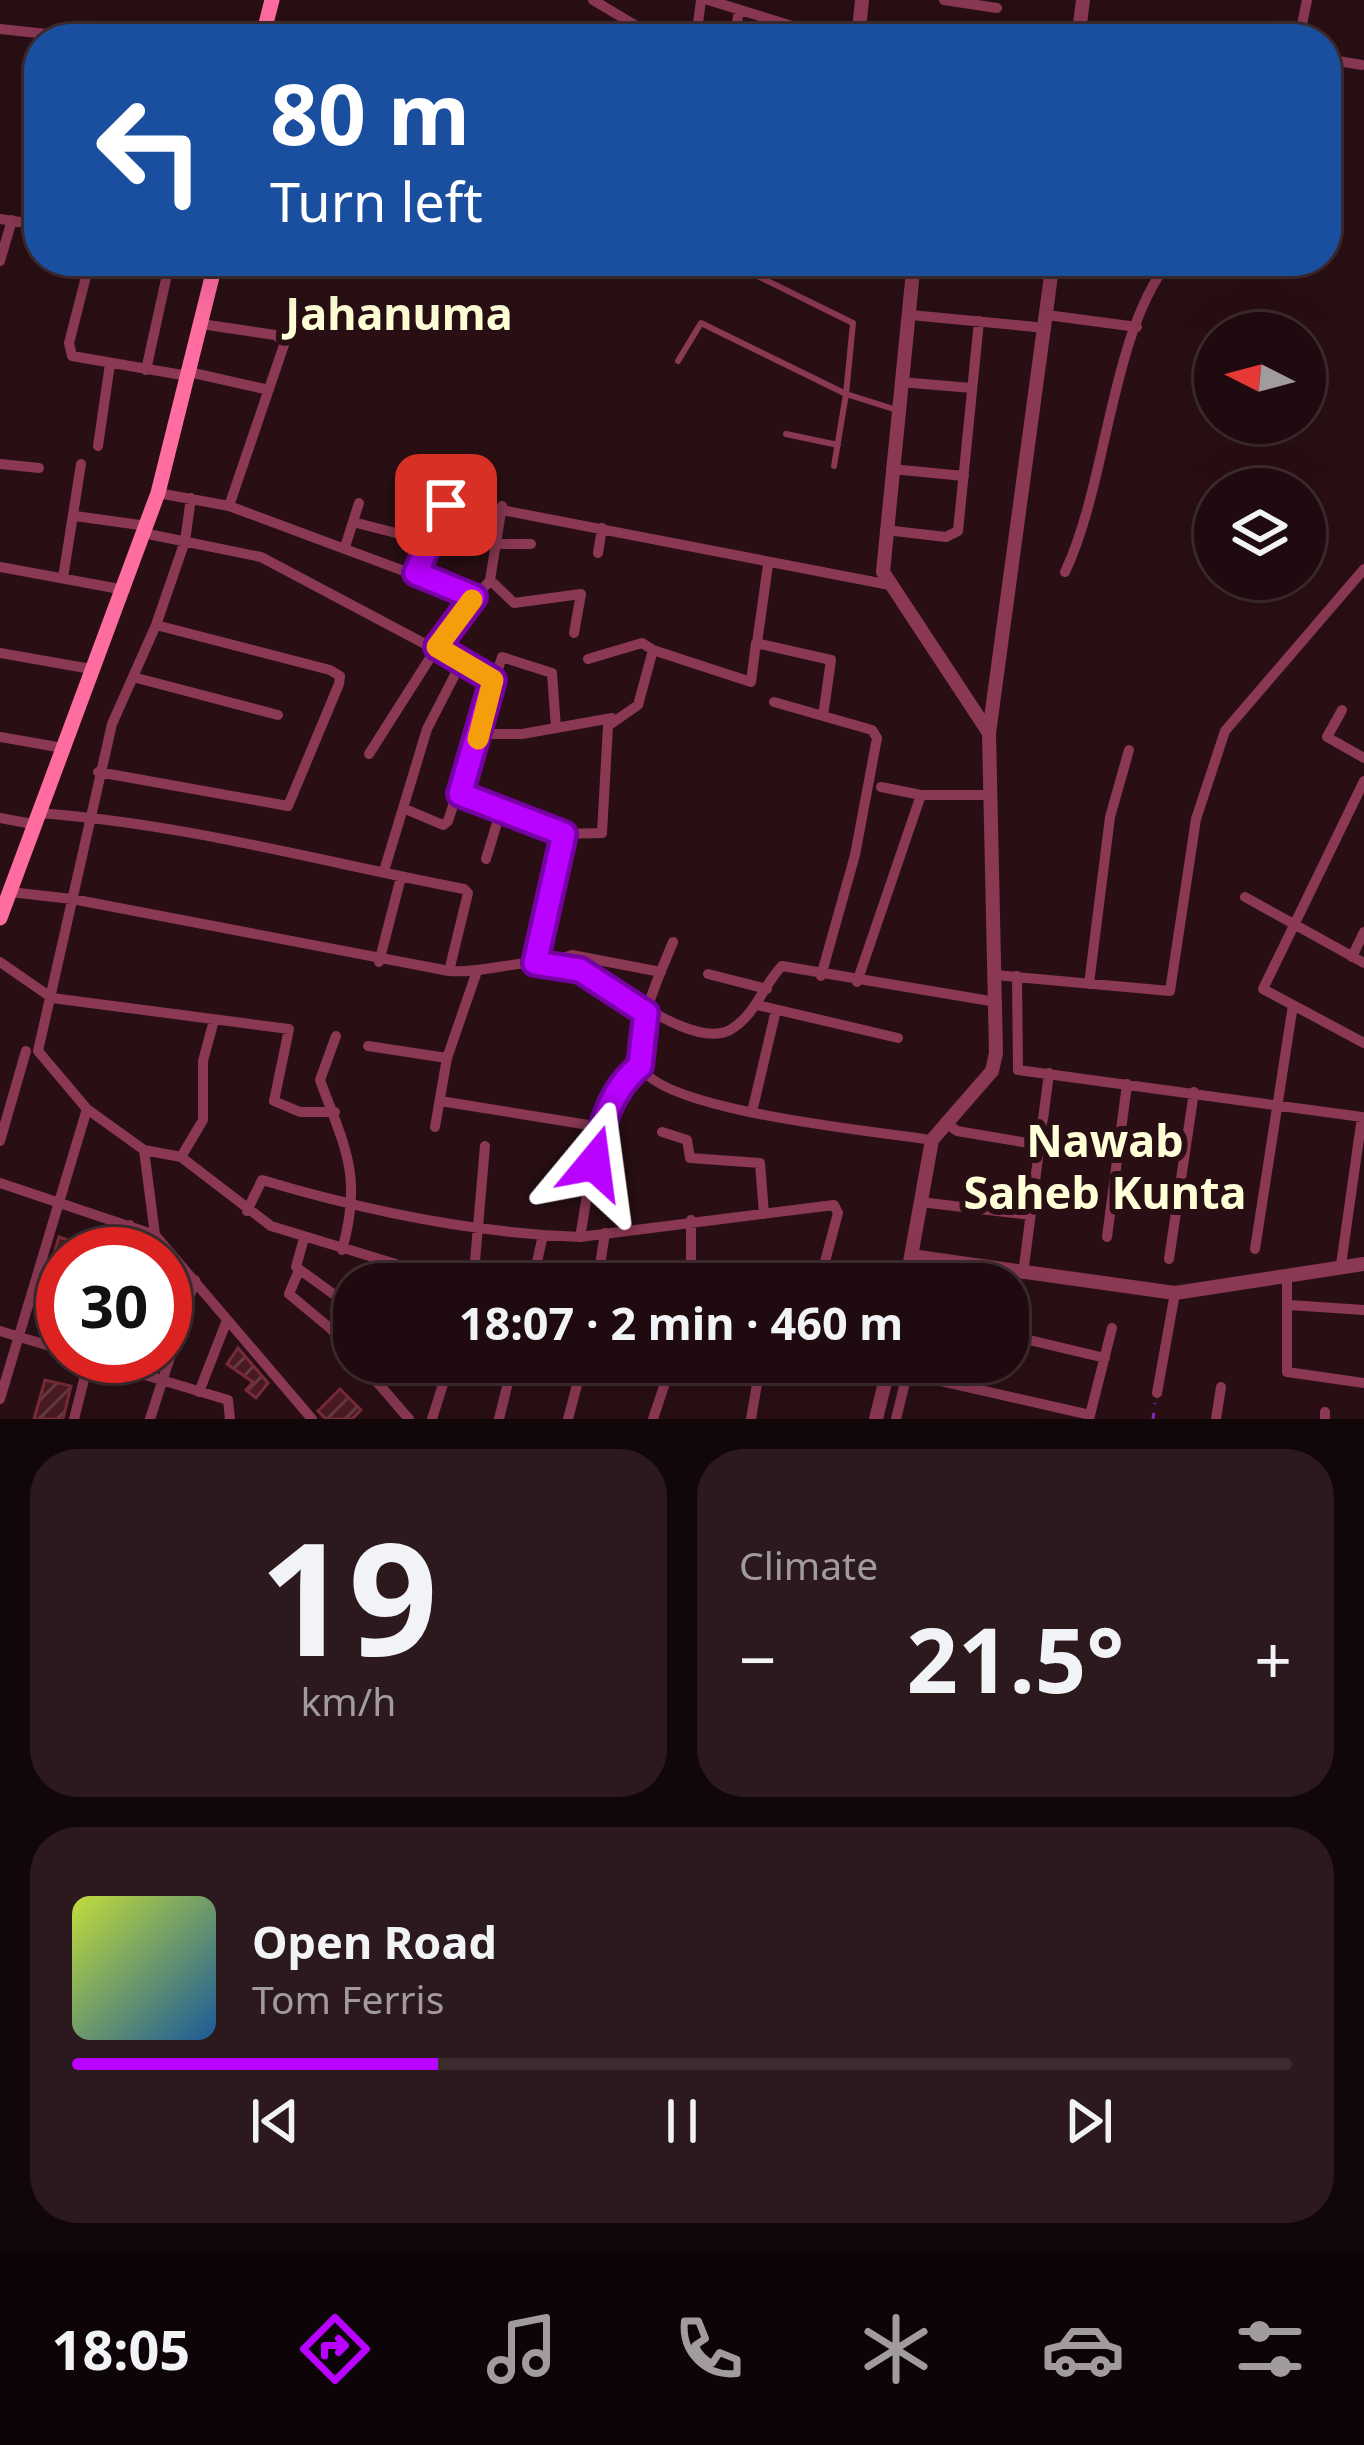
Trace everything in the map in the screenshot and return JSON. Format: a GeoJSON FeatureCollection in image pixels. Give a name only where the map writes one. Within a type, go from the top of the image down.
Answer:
{"type":"FeatureCollection","features":[{"type":"Feature","properties":{"kind":"main road"},"geometry":{"type":"LineString","coordinates":[[0,918],[158,493],[212,276]]}},
{"type":"Feature","properties":{"kind":"street"},"geometry":{"type":"LineString","coordinates":[[593,0],[633,24]]}},
{"type":"Feature","properties":{"kind":"street"},"geometry":{"type":"LineString","coordinates":[[704,0],[784,24]]}},
{"type":"Feature","properties":{"kind":"street"},"geometry":{"type":"LineString","coordinates":[[944,0],[998,8]]}},
{"type":"Feature","properties":{"kind":"street"},"geometry":{"type":"LineString","coordinates":[[737,24],[740,11]]}},
{"type":"Feature","properties":{"kind":"street"},"geometry":{"type":"LineString","coordinates":[[0,261],[6,219]]}},
{"type":"Feature","properties":{"kind":"street"},"geometry":{"type":"LineString","coordinates":[[87,276],[69,352],[110,364],[269,391]]}},
{"type":"Feature","properties":{"kind":"street"},"geometry":{"type":"LineString","coordinates":[[146,370],[167,276]]}},
{"type":"Feature","properties":{"kind":"street"},"geometry":{"type":"LineString","coordinates":[[913,276],[881,559],[890,585],[988,734]]}},
{"type":"Feature","properties":{"kind":"street"},"geometry":{"type":"LineString","coordinates":[[909,1263],[932,1139],[992,1071],[995,975],[988,734],[1052,276]]}},
{"type":"Feature","properties":{"kind":"street"},"geometry":{"type":"LineString","coordinates":[[1066,572],[1084,532],[1137,326],[1162,276]]}},
{"type":"Feature","properties":{"kind":"street"},"geometry":{"type":"LineString","coordinates":[[911,315],[1137,326]]}},
{"type":"Feature","properties":{"kind":"street"},"geometry":{"type":"LineString","coordinates":[[885,530],[955,535],[979,321]]}},
{"type":"Feature","properties":{"kind":"street"},"geometry":{"type":"LineString","coordinates":[[201,324],[283,338],[286,351],[229,506]]}},
{"type":"Feature","properties":{"kind":"street"},"geometry":{"type":"LineString","coordinates":[[98,446],[110,364]]}},
{"type":"Feature","properties":{"kind":"street"},"geometry":{"type":"LineString","coordinates":[[900,382],[972,388]]}},
{"type":"Feature","properties":{"kind":"street"},"geometry":{"type":"LineString","coordinates":[[0,464],[39,468]]}},
{"type":"Feature","properties":{"kind":"street"},"geometry":{"type":"LineString","coordinates":[[63,578],[81,464]]}},
{"type":"Feature","properties":{"kind":"street"},"geometry":{"type":"LineString","coordinates":[[891,469],[964,476]]}},
{"type":"Feature","properties":{"kind":"street"},"geometry":{"type":"LineString","coordinates":[[158,493],[229,506],[474,597]]}},
{"type":"Feature","properties":{"kind":"street"},"geometry":{"type":"LineString","coordinates":[[191,497],[184,541],[156,626],[98,772],[38,1051],[87,1109],[144,1150],[181,1157],[211,1176],[247,1211],[304,1238],[388,1263]]}},
{"type":"Feature","properties":{"kind":"street"},"geometry":{"type":"LineString","coordinates":[[416,573],[447,502],[502,506],[768,565],[890,585]]}},
{"type":"Feature","properties":{"kind":"street"},"geometry":{"type":"LineString","coordinates":[[345,547],[359,503]]}},
{"type":"Feature","properties":{"kind":"street"},"geometry":{"type":"LineString","coordinates":[[369,754],[437,647],[490,580],[502,506]]}},
{"type":"Feature","properties":{"kind":"street"},"geometry":{"type":"LineString","coordinates":[[75,516],[261,557],[493,680]]}},
{"type":"Feature","properties":{"kind":"street"},"geometry":{"type":"LineString","coordinates":[[353,522],[431,542]]}},
{"type":"Feature","properties":{"kind":"street"},"geometry":{"type":"LineString","coordinates":[[598,554],[602,528]]}},
{"type":"Feature","properties":{"kind":"street"},"geometry":{"type":"LineString","coordinates":[[493,544],[531,544]]}},
{"type":"Feature","properties":{"kind":"street"},"geometry":{"type":"LineString","coordinates":[[588,659],[642,643],[752,682],[768,565]]}},
{"type":"Feature","properties":{"kind":"street"},"geometry":{"type":"LineString","coordinates":[[0,567],[125,590]]}},
{"type":"Feature","properties":{"kind":"street"},"geometry":{"type":"LineString","coordinates":[[995,975],[1165,993],[1172,987],[1196,819],[1225,731],[1364,569]]}},
{"type":"Feature","properties":{"kind":"street"},"geometry":{"type":"LineString","coordinates":[[490,580],[514,603],[581,594],[574,633]]}},
{"type":"Feature","properties":{"kind":"street"},"geometry":{"type":"LineString","coordinates":[[98,772],[288,806],[339,684],[340,676],[329,670],[156,626]]}},
{"type":"Feature","properties":{"kind":"street"},"geometry":{"type":"LineString","coordinates":[[758,644],[832,662],[823,716]]}},
{"type":"Feature","properties":{"kind":"street"},"geometry":{"type":"LineString","coordinates":[[479,734],[556,728],[614,717],[638,705],[653,650]]}},
{"type":"Feature","properties":{"kind":"street"},"geometry":{"type":"LineString","coordinates":[[0,653],[91,670]]}},
{"type":"Feature","properties":{"kind":"street"},"geometry":{"type":"LineString","coordinates":[[403,808],[446,824],[460,794],[493,680],[506,656],[552,673],[556,728]]}},
{"type":"Feature","properties":{"kind":"street"},"geometry":{"type":"LineString","coordinates":[[384,871],[427,729],[461,663]]}},
{"type":"Feature","properties":{"kind":"street"},"geometry":{"type":"LineString","coordinates":[[133,677],[278,715]]}},
{"type":"Feature","properties":{"kind":"street"},"geometry":{"type":"LineString","coordinates":[[774,702],[872,730],[877,738],[855,855],[820,976]]}},
{"type":"Feature","properties":{"kind":"street"},"geometry":{"type":"LineString","coordinates":[[1342,710],[1327,737],[1364,758]]}},
{"type":"Feature","properties":{"kind":"street"},"geometry":{"type":"LineString","coordinates":[[460,794],[564,834],[602,833],[607,731],[614,717]]}},
{"type":"Feature","properties":{"kind":"street"},"geometry":{"type":"LineString","coordinates":[[0,737],[63,748]]}},
{"type":"Feature","properties":{"kind":"street"},"geometry":{"type":"LineString","coordinates":[[1089,984],[1110,817],[1129,750]]}},
{"type":"Feature","properties":{"kind":"street"},"geometry":{"type":"LineString","coordinates":[[1364,781],[1263,989],[1364,1043]]}},
{"type":"Feature","properties":{"kind":"street"},"geometry":{"type":"LineString","coordinates":[[881,787],[921,795],[991,795]]}},
{"type":"Feature","properties":{"kind":"street"},"geometry":{"type":"LineString","coordinates":[[857,982],[921,795]]}},
{"type":"Feature","properties":{"kind":"street"},"geometry":{"type":"LineString","coordinates":[[487,859],[500,813]]}},
{"type":"Feature","properties":{"kind":"street"},"geometry":{"type":"LineString","coordinates":[[0,818],[89,816],[467,890],[449,971]]}},
{"type":"Feature","properties":{"kind":"street"},"geometry":{"type":"LineString","coordinates":[[541,963],[564,834]]}},
{"type":"Feature","properties":{"kind":"street"},"geometry":{"type":"LineString","coordinates":[[379,962],[401,877]]}},
{"type":"Feature","properties":{"kind":"street"},"geometry":{"type":"LineString","coordinates":[[10,892],[72,899],[379,962],[449,971],[476,974],[572,955],[662,972]]}},
{"type":"Feature","properties":{"kind":"street"},"geometry":{"type":"LineString","coordinates":[[1244,897],[1364,963]]}},
{"type":"Feature","properties":{"kind":"street"},"geometry":{"type":"LineString","coordinates":[[1352,956],[1364,932]]}},
{"type":"Feature","properties":{"kind":"street"},"geometry":{"type":"LineString","coordinates":[[580,1237],[601,1127],[623,1080],[640,1066],[646,1013],[673,942]]}},
{"type":"Feature","properties":{"kind":"street"},"geometry":{"type":"LineString","coordinates":[[0,962],[52,998],[291,1031],[274,1101],[300,1112],[335,1112]]}},
{"type":"Feature","properties":{"kind":"street"},"geometry":{"type":"LineString","coordinates":[[541,963],[580,970],[646,1013],[720,1032],[758,1005],[782,966],[995,1002]]}},
{"type":"Feature","properties":{"kind":"street"},"geometry":{"type":"LineString","coordinates":[[435,1127],[447,1058],[476,974]]}},
{"type":"Feature","properties":{"kind":"street"},"geometry":{"type":"LineString","coordinates":[[708,974],[767,989]]}},
{"type":"Feature","properties":{"kind":"street"},"geometry":{"type":"LineString","coordinates":[[1017,976],[1017,1067],[1362,1117],[1341,1265]]}},
{"type":"Feature","properties":{"kind":"street"},"geometry":{"type":"LineString","coordinates":[[758,1005],[898,1038]]}},
{"type":"Feature","properties":{"kind":"street"},"geometry":{"type":"LineString","coordinates":[[1255,1249],[1293,1005]]}},
{"type":"Feature","properties":{"kind":"street"},"geometry":{"type":"LineString","coordinates":[[752,1112],[776,1010]]}},
{"type":"Feature","properties":{"kind":"street"},"geometry":{"type":"LineString","coordinates":[[181,1157],[203,1120],[203,1061],[214,1020]]}},
{"type":"Feature","properties":{"kind":"street"},"geometry":{"type":"LineString","coordinates":[[336,1036],[320,1080],[348,1147],[353,1208],[342,1250]]}},
{"type":"Feature","properties":{"kind":"street"},"geometry":{"type":"LineString","coordinates":[[368,1046],[447,1058]]}},
{"type":"Feature","properties":{"kind":"street"},"geometry":{"type":"LineString","coordinates":[[0,1141],[26,1051]]}},
{"type":"Feature","properties":{"kind":"street"},"geometry":{"type":"LineString","coordinates":[[640,1066],[665,1090],[752,1112],[932,1139]]}},
{"type":"Feature","properties":{"kind":"street"},"geometry":{"type":"LineString","coordinates":[[1023,1263],[1049,1073]]}},
{"type":"Feature","properties":{"kind":"street"},"geometry":{"type":"LineString","coordinates":[[1107,1237],[1127,1084]]}},
{"type":"Feature","properties":{"kind":"street"},"geometry":{"type":"LineString","coordinates":[[1169,1259],[1194,1092]]}},
{"type":"Feature","properties":{"kind":"street"},"geometry":{"type":"LineString","coordinates":[[440,1101],[601,1127]]}},
{"type":"Feature","properties":{"kind":"street"},"geometry":{"type":"LineString","coordinates":[[0,1399],[87,1109]]}},
{"type":"Feature","properties":{"kind":"street"},"geometry":{"type":"LineString","coordinates":[[944,1121],[957,1131],[1040,1145]]}},
{"type":"Feature","properties":{"kind":"street"},"geometry":{"type":"LineString","coordinates":[[662,1132],[687,1139],[690,1158],[755,1159],[764,1214]]}},
{"type":"Feature","properties":{"kind":"street"},"geometry":{"type":"LineString","coordinates":[[476,1263],[485,1146]]}},
{"type":"Feature","properties":{"kind":"street"},"geometry":{"type":"LineString","coordinates":[[144,1150],[154,1227]]}},
{"type":"Feature","properties":{"kind":"street"},"geometry":{"type":"LineString","coordinates":[[247,1211],[262,1180],[353,1208],[580,1237],[830,1204],[838,1208],[824,1263]]}},
{"type":"Feature","properties":{"kind":"street"},"geometry":{"type":"LineString","coordinates":[[0,1183],[135,1227]]}},
{"type":"Feature","properties":{"kind":"street"},"geometry":{"type":"LineString","coordinates":[[920,1202],[1030,1214]]}},
{"type":"Feature","properties":{"kind":"street"},"geometry":{"type":"LineString","coordinates":[[691,1220],[691,1263]]}},
{"type":"Feature","properties":{"kind":"street"},"geometry":{"type":"LineString","coordinates":[[600,1263],[605,1233]]}},
{"type":"Feature","properties":{"kind":"street"},"geometry":{"type":"LineString","coordinates":[[537,1263],[543,1235]]}},
{"type":"Feature","properties":{"kind":"street"},"geometry":{"type":"LineString","coordinates":[[304,1238],[296,1260],[299,1270],[333,1294]]}},
{"type":"Feature","properties":{"kind":"street"},"geometry":{"type":"LineString","coordinates":[[910,1256],[954,1263]]}},
{"type":"Feature","properties":{"kind":"street"},"geometry":{"type":"LineString","coordinates":[[1029,1275],[1175,1293],[1364,1264]]}},
{"type":"Feature","properties":{"kind":"street"},"geometry":{"type":"LineString","coordinates":[[299,1270],[288,1292],[331,1329],[404,1418]]}},
{"type":"Feature","properties":{"kind":"street"},"geometry":{"type":"LineString","coordinates":[[192,1278],[312,1419]]}},
{"type":"Feature","properties":{"kind":"street"},"geometry":{"type":"LineString","coordinates":[[1287,1278],[1287,1372],[1364,1383]]}},
{"type":"Feature","properties":{"kind":"street"},"geometry":{"type":"LineString","coordinates":[[192,1286],[194,1280]]}},
{"type":"Feature","properties":{"kind":"street"},"geometry":{"type":"LineString","coordinates":[[1157,1393],[1175,1293]]}},
{"type":"Feature","properties":{"kind":"street"},"geometry":{"type":"LineString","coordinates":[[1289,1305],[1364,1310]]}},
{"type":"Feature","properties":{"kind":"street"},"geometry":{"type":"LineString","coordinates":[[199,1392],[227,1320]]}},
{"type":"Feature","properties":{"kind":"street"},"geometry":{"type":"LineString","coordinates":[[946,1383],[1090,1417],[1112,1328]]}},
{"type":"Feature","properties":{"kind":"street"},"geometry":{"type":"LineString","coordinates":[[0,1331],[36,1341]]}},
{"type":"Feature","properties":{"kind":"street"},"geometry":{"type":"LineString","coordinates":[[1029,1340],[1105,1358]]}},
{"type":"Feature","properties":{"kind":"street"},"geometry":{"type":"LineString","coordinates":[[74,1419],[82,1383]]}},
{"type":"Feature","properties":{"kind":"street"},"geometry":{"type":"LineString","coordinates":[[150,1419],[160,1383]]}},
{"type":"Feature","properties":{"kind":"street"},"geometry":{"type":"LineString","coordinates":[[168,1383],[228,1400],[230,1419]]}},
{"type":"Feature","properties":{"kind":"street"},"geometry":{"type":"LineString","coordinates":[[432,1419],[443,1383]]}},
{"type":"Feature","properties":{"kind":"street"},"geometry":{"type":"LineString","coordinates":[[500,1419],[508,1383]]}},
{"type":"Feature","properties":{"kind":"street"},"geometry":{"type":"LineString","coordinates":[[568,1419],[578,1383]]}},
{"type":"Feature","properties":{"kind":"street"},"geometry":{"type":"LineString","coordinates":[[653,1419],[665,1383]]}},
{"type":"Feature","properties":{"kind":"street"},"geometry":{"type":"LineString","coordinates":[[751,1419],[759,1383]]}},
{"type":"Feature","properties":{"kind":"street"},"geometry":{"type":"LineString","coordinates":[[876,1419],[885,1383]]}},
{"type":"Feature","properties":{"kind":"street"},"geometry":{"type":"LineString","coordinates":[[896,1419],[906,1383]]}},
{"type":"Feature","properties":{"kind":"street"},"geometry":{"type":"LineString","coordinates":[[1216,1419],[1221,1388]]}},
{"type":"Feature","properties":{"kind":"lane"},"geometry":{"type":"LineString","coordinates":[[758,276],[854,323],[834,466]]}},
{"type":"Feature","properties":{"kind":"lane"},"geometry":{"type":"LineString","coordinates":[[678,361],[701,322],[846,394],[898,410]]}},
{"type":"Feature","properties":{"kind":"lane"},"geometry":{"type":"LineString","coordinates":[[786,434],[838,445]]}},
{"type":"Feature","properties":{"kind":"path"},"geometry":{"type":"LineString","coordinates":[[1153,1419],[1157,1393]]}},
{"type":"Feature","properties":{"kind":"building"},"geometry":{"type":"Polygon","coordinates":[[[238,1348],[268,1383],[256,1398],[246,1390],[253,1382],[227,1364],[238,1348]]]}},
{"type":"Feature","properties":{"kind":"building"},"geometry":{"type":"Polygon","coordinates":[[[44,1383],[71,1386],[63,1419],[34,1419],[44,1383]]]}},
{"type":"Feature","properties":{"kind":"building"},"geometry":{"type":"Polygon","coordinates":[[[340,1389],[361,1410],[352,1419],[326,1419],[318,1411],[340,1389]]]}},
{"type":"Feature","properties":{"kind":"slow traffic"},"geometry":{"type":"LineString","coordinates":[[472,600],[437,647],[493,680],[478,739]]}},
{"type":"Feature","properties":{"kind":"district","name":"Jahanuma"},"geometry":{"type":"Point","coordinates":[399,312]}},
{"type":"Feature","properties":{"kind":"district","name":"Nawab Saheb Kunta"},"geometry":{"type":"Point","coordinates":[1105,1165]}},
{"type":"Feature","properties":{"kind":"route"},"geometry":{"type":"LineString","coordinates":[[446,505],[416,573],[474,597],[437,647],[493,680],[460,794],[564,834],[535,963],[559,963],[580,970],[646,1013],[640,1066],[623,1080],[601,1127],[594,1163]]}}]}
